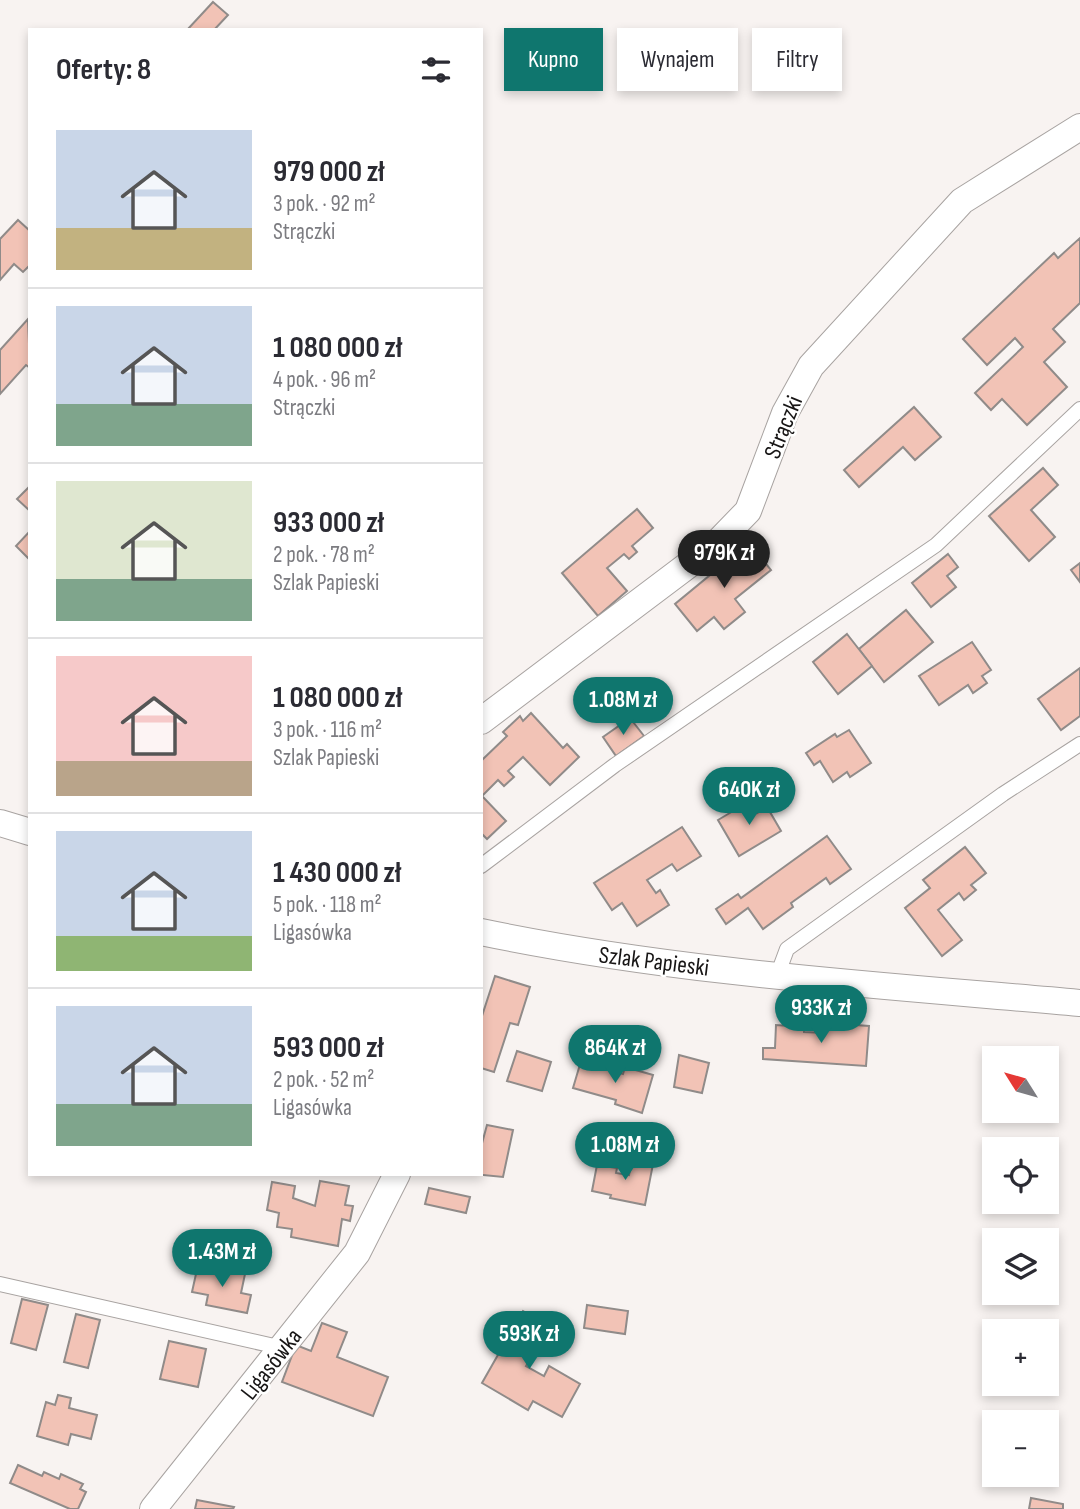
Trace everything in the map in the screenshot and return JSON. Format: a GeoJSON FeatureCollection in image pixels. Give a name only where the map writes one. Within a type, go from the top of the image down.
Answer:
{"type":"FeatureCollection","features":[{"type":"Feature","properties":{"kind":"street","name":"Strączki"},"geometry":{"type":"LineString","coordinates":[[483,719],[716,544],[748,511],[785,413],[811,366],[962,201],[1080,127]]}},
{"type":"Feature","properties":{"kind":"street"},"geometry":{"type":"LineString","coordinates":[[0,823],[28,831]]}},
{"type":"Feature","properties":{"kind":"street","name":"Szlak Papieski"},"geometry":{"type":"LineString","coordinates":[[483,934],[576,952],[777,976],[1080,1003]]}},
{"type":"Feature","properties":{"kind":"street","name":"Ligasówka"},"geometry":{"type":"LineString","coordinates":[[153,1509],[357,1253],[396,1176]]}},
{"type":"Feature","properties":{"kind":"lane"},"geometry":{"type":"LineString","coordinates":[[483,864],[615,765],[936,545],[1080,409]]}},
{"type":"Feature","properties":{"kind":"lane"},"geometry":{"type":"LineString","coordinates":[[777,976],[787,948],[1003,793],[1080,744]]}},
{"type":"Feature","properties":{"kind":"lane"},"geometry":{"type":"LineString","coordinates":[[0,1284],[283,1348]]}},
{"type":"Feature","properties":{"kind":"building"},"geometry":{"type":"Polygon","coordinates":[[[213,2],[228,15],[216,28],[189,28],[213,2]]]}},
{"type":"Feature","properties":{"kind":"building"},"geometry":{"type":"Polygon","coordinates":[[[18,220],[28,229],[28,267],[23,272],[14,264],[0,280],[0,239],[18,220]]]}},
{"type":"Feature","properties":{"kind":"building"},"geometry":{"type":"Polygon","coordinates":[[[1080,238],[1080,303],[1053,329],[1065,342],[1044,362],[1067,387],[1027,425],[1002,399],[991,410],[975,393],[1023,347],[1015,338],[987,365],[963,339],[1054,253],[1058,258],[1080,238]]]}},
{"type":"Feature","properties":{"kind":"building"},"geometry":{"type":"Polygon","coordinates":[[[28,319],[28,366],[26,365],[0,394],[0,350],[28,319]]]}},
{"type":"Feature","properties":{"kind":"building"},"geometry":{"type":"Polygon","coordinates":[[[914,407],[941,437],[915,460],[903,447],[859,487],[844,470],[914,407]]]}},
{"type":"Feature","properties":{"kind":"building"},"geometry":{"type":"Polygon","coordinates":[[[1043,468],[1058,485],[1031,510],[1055,537],[1029,561],[989,516],[1043,468]]]}},
{"type":"Feature","properties":{"kind":"building"},"geometry":{"type":"Polygon","coordinates":[[[28,488],[28,509],[17,499],[28,488]]]}},
{"type":"Feature","properties":{"kind":"building"},"geometry":{"type":"Polygon","coordinates":[[[637,509],[653,528],[632,546],[637,552],[629,559],[624,554],[607,568],[627,591],[598,616],[562,573],[637,509]]]}},
{"type":"Feature","properties":{"kind":"building"},"geometry":{"type":"Polygon","coordinates":[[[28,533],[28,558],[16,546],[28,533]]]}},
{"type":"Feature","properties":{"kind":"building"},"geometry":{"type":"Polygon","coordinates":[[[749,543],[771,570],[735,599],[745,612],[724,629],[714,617],[697,631],[675,604],[749,543]]]}},
{"type":"Feature","properties":{"kind":"building"},"geometry":{"type":"Polygon","coordinates":[[[948,554],[958,567],[947,576],[956,587],[931,607],[912,583],[948,554]]]}},
{"type":"Feature","properties":{"kind":"building"},"geometry":{"type":"Polygon","coordinates":[[[1080,563],[1080,582],[1071,570],[1080,563]]]}},
{"type":"Feature","properties":{"kind":"building"},"geometry":{"type":"Polygon","coordinates":[[[906,610],[933,642],[884,682],[859,649],[906,610]]]}},
{"type":"Feature","properties":{"kind":"building"},"geometry":{"type":"Polygon","coordinates":[[[847,634],[872,666],[838,694],[813,662],[847,634]]]}},
{"type":"Feature","properties":{"kind":"building"},"geometry":{"type":"Polygon","coordinates":[[[972,642],[991,670],[982,676],[987,683],[973,693],[968,685],[939,705],[919,676],[972,642]]]}},
{"type":"Feature","properties":{"kind":"building"},"geometry":{"type":"Polygon","coordinates":[[[1080,668],[1080,716],[1061,730],[1038,699],[1080,668]]]}},
{"type":"Feature","properties":{"kind":"building"},"geometry":{"type":"Polygon","coordinates":[[[531,713],[563,748],[567,744],[579,757],[550,785],[523,757],[508,771],[514,777],[504,786],[498,780],[483,795],[483,759],[507,736],[503,732],[520,716],[523,721],[531,713]]]}},
{"type":"Feature","properties":{"kind":"building"},"geometry":{"type":"Polygon","coordinates":[[[630,718],[644,736],[616,756],[603,737],[630,718]]]}},
{"type":"Feature","properties":{"kind":"building"},"geometry":{"type":"Polygon","coordinates":[[[849,730],[871,763],[850,777],[847,772],[833,782],[820,761],[814,765],[806,753],[835,734],[837,737],[849,730]]]}},
{"type":"Feature","properties":{"kind":"building"},"geometry":{"type":"Polygon","coordinates":[[[483,797],[506,821],[487,839],[483,835],[483,797]]]}},
{"type":"Feature","properties":{"kind":"building"},"geometry":{"type":"Polygon","coordinates":[[[750,801],[757,813],[767,807],[781,831],[739,856],[718,820],[750,801]]]}},
{"type":"Feature","properties":{"kind":"building"},"geometry":{"type":"Polygon","coordinates":[[[682,827],[701,856],[677,871],[672,864],[647,880],[656,893],[660,890],[669,905],[637,926],[622,903],[612,910],[594,883],[682,827]]]}},
{"type":"Feature","properties":{"kind":"building"},"geometry":{"type":"Polygon","coordinates":[[[827,836],[851,869],[830,884],[826,878],[791,903],[793,907],[763,929],[748,908],[726,924],[716,909],[738,894],[741,898],[827,836]]]}},
{"type":"Feature","properties":{"kind":"building"},"geometry":{"type":"Polygon","coordinates":[[[965,847],[986,873],[971,885],[976,890],[964,900],[959,893],[938,910],[962,940],[942,956],[905,908],[930,888],[923,880],[965,847]]]}},
{"type":"Feature","properties":{"kind":"building"},"geometry":{"type":"Polygon","coordinates":[[[495,976],[530,987],[518,1025],[510,1023],[494,1072],[483,1069],[483,1013],[495,976]]]}},
{"type":"Feature","properties":{"kind":"building"},"geometry":{"type":"Polygon","coordinates":[[[827,1023],[869,1026],[866,1066],[763,1059],[763,1048],[775,1048],[776,1025],[804,1027],[804,1032],[826,1033],[827,1023]]]}},
{"type":"Feature","properties":{"kind":"building"},"geometry":{"type":"Polygon","coordinates":[[[517,1051],[551,1062],[542,1091],[507,1081],[517,1051]]]}},
{"type":"Feature","properties":{"kind":"building"},"geometry":{"type":"Polygon","coordinates":[[[679,1055],[709,1063],[702,1093],[674,1087],[679,1055]]]}},
{"type":"Feature","properties":{"kind":"building"},"geometry":{"type":"Polygon","coordinates":[[[581,1061],[623,1074],[625,1067],[653,1075],[642,1113],[615,1104],[616,1100],[573,1088],[581,1061]]]}},
{"type":"Feature","properties":{"kind":"building"},"geometry":{"type":"Polygon","coordinates":[[[487,1125],[513,1130],[503,1177],[483,1175],[483,1140],[487,1125]]]}},
{"type":"Feature","properties":{"kind":"building"},"geometry":{"type":"Polygon","coordinates":[[[632,1160],[653,1164],[645,1205],[610,1198],[611,1195],[592,1191],[597,1165],[617,1168],[616,1173],[629,1175],[632,1160]]]}},
{"type":"Feature","properties":{"kind":"building"},"geometry":{"type":"Polygon","coordinates":[[[320,1181],[349,1186],[345,1205],[353,1206],[350,1221],[342,1219],[338,1246],[291,1237],[292,1229],[277,1227],[279,1213],[267,1210],[272,1182],[295,1186],[293,1198],[315,1206],[320,1181]]]}},
{"type":"Feature","properties":{"kind":"building"},"geometry":{"type":"Polygon","coordinates":[[[429,1188],[470,1197],[466,1213],[425,1204],[429,1188]]]}},
{"type":"Feature","properties":{"kind":"building"},"geometry":{"type":"Polygon","coordinates":[[[198,1265],[245,1274],[241,1293],[251,1295],[247,1313],[206,1305],[208,1295],[192,1292],[198,1265]]]}},
{"type":"Feature","properties":{"kind":"building"},"geometry":{"type":"Polygon","coordinates":[[[22,1299],[48,1305],[36,1350],[11,1343],[22,1299]]]}},
{"type":"Feature","properties":{"kind":"building"},"geometry":{"type":"Polygon","coordinates":[[[587,1305],[628,1311],[625,1334],[584,1328],[587,1305]]]}},
{"type":"Feature","properties":{"kind":"building"},"geometry":{"type":"Polygon","coordinates":[[[523,1311],[549,1326],[526,1366],[544,1376],[549,1366],[580,1384],[562,1417],[533,1401],[528,1410],[482,1383],[523,1311]]]}},
{"type":"Feature","properties":{"kind":"building"},"geometry":{"type":"Polygon","coordinates":[[[76,1314],[100,1320],[88,1368],[64,1362],[76,1314]]]}},
{"type":"Feature","properties":{"kind":"building"},"geometry":{"type":"Polygon","coordinates":[[[322,1323],[347,1332],[337,1357],[388,1377],[373,1416],[282,1382],[296,1345],[311,1351],[322,1323]]]}},
{"type":"Feature","properties":{"kind":"building"},"geometry":{"type":"Polygon","coordinates":[[[169,1341],[206,1349],[198,1387],[160,1379],[169,1341]]]}},
{"type":"Feature","properties":{"kind":"building"},"geometry":{"type":"Polygon","coordinates":[[[58,1395],[71,1398],[69,1408],[97,1415],[91,1439],[71,1434],[68,1445],[37,1436],[46,1402],[55,1405],[58,1395]]]}},
{"type":"Feature","properties":{"kind":"building"},"geometry":{"type":"Polygon","coordinates":[[[18,1465],[42,1476],[44,1472],[59,1479],[61,1474],[83,1484],[80,1489],[86,1492],[78,1509],[70,1509],[10,1483],[18,1465]]]}},
{"type":"Feature","properties":{"kind":"building"},"geometry":{"type":"Polygon","coordinates":[[[1031,1498],[1063,1504],[1063,1509],[1029,1509],[1031,1498]]]}},
{"type":"Feature","properties":{"kind":"building"},"geometry":{"type":"Polygon","coordinates":[[[197,1500],[234,1507],[195,1509],[197,1500]]]}}]}
